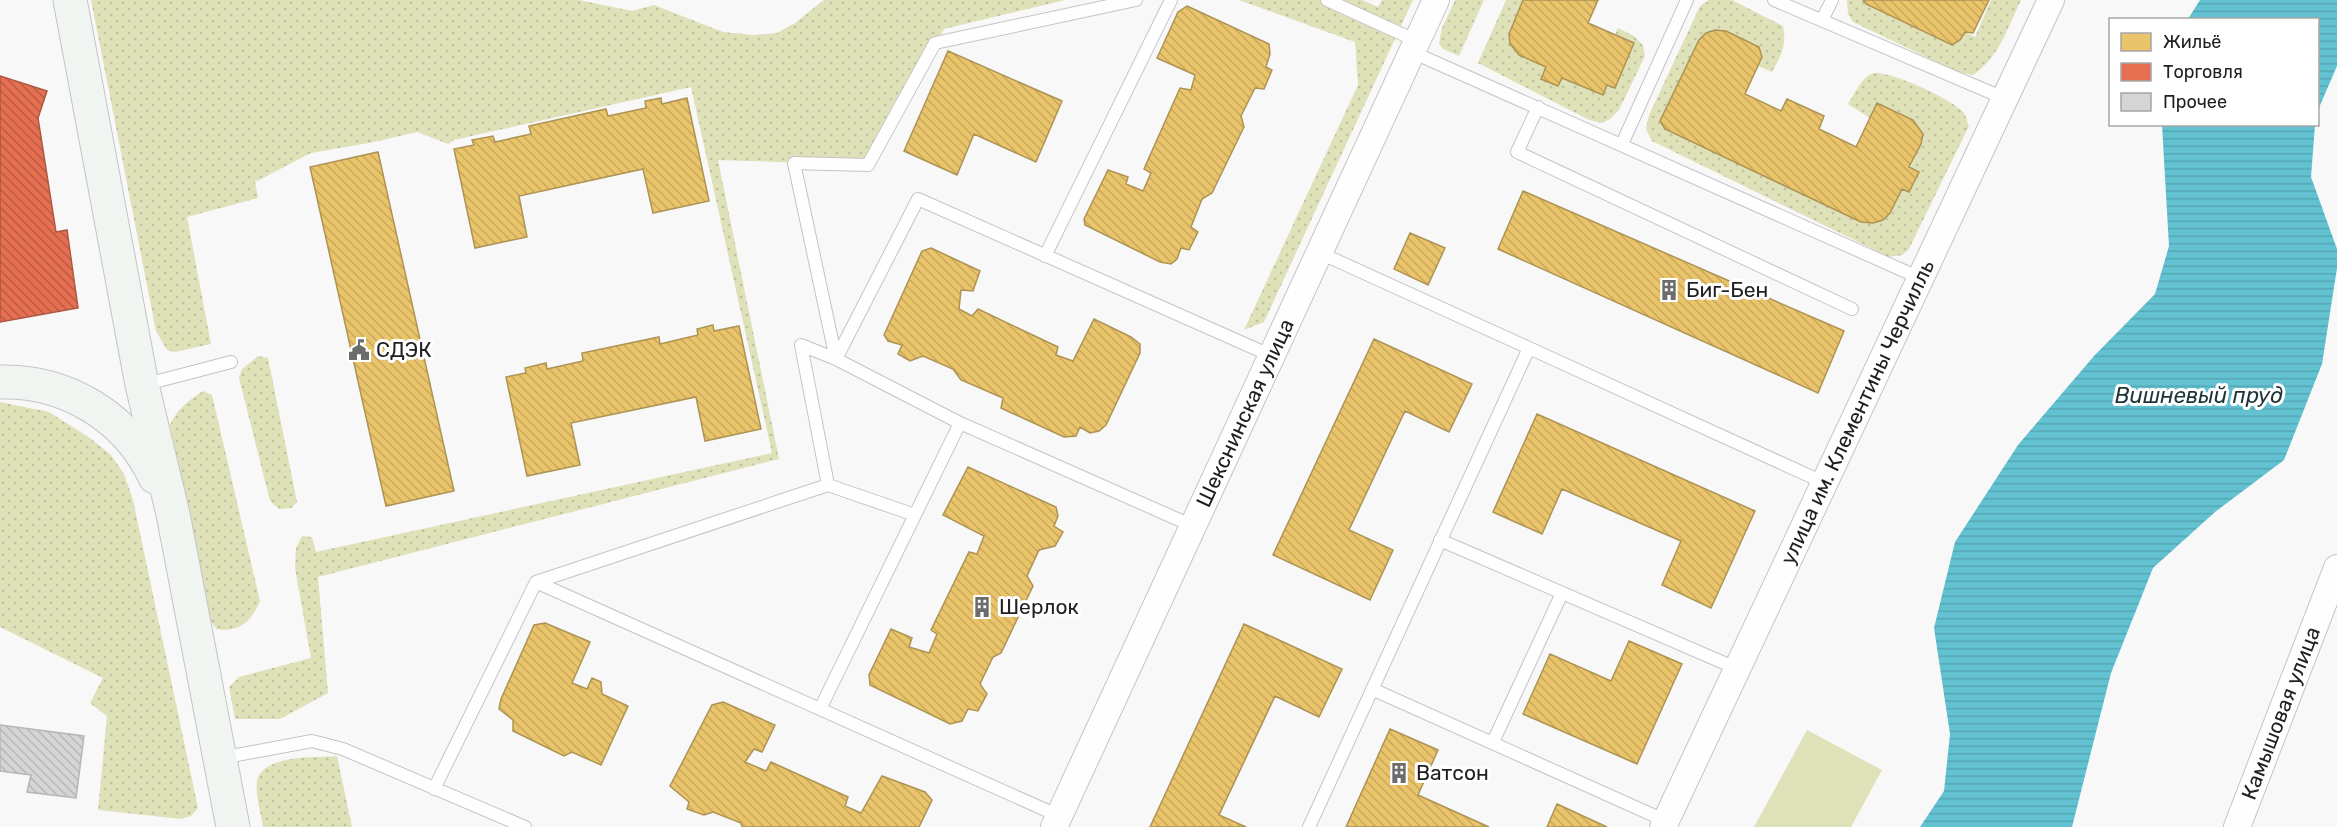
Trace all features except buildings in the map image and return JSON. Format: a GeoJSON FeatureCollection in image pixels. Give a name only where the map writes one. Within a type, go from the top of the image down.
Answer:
{"type":"FeatureCollection","features":[{"type":"Feature","properties":{"kind":"main road"},"geometry":{"type":"LineString","coordinates":[[70,0],[142,385],[173,514],[233,827]]}},
{"type":"Feature","properties":{"kind":"main road"},"geometry":{"type":"LineString","coordinates":[[0,382],[24,381],[51,388],[94,406],[116,423],[147,458],[173,514]]}},
{"type":"Feature","properties":{"kind":"street","name":"Шекснинская улица"},"geometry":{"type":"LineString","coordinates":[[1057,821],[1436,0]]}},
{"type":"Feature","properties":{"kind":"street","name":"улица им. Клементины Черчилль"},"geometry":{"type":"LineString","coordinates":[[1664,824],[2051,0]]}},
{"type":"Feature","properties":{"kind":"street","name":"Камышовая улица"},"geometry":{"type":"LineString","coordinates":[[2237,827],[2337,568]]}},
{"type":"Feature","properties":{"kind":"lane"},"geometry":{"type":"LineString","coordinates":[[836,359],[794,162],[868,165],[935,43],[1136,0]]}},
{"type":"Feature","properties":{"kind":"lane"},"geometry":{"type":"LineString","coordinates":[[1045,256],[1171,0]]}},
{"type":"Feature","properties":{"kind":"lane"},"geometry":{"type":"LineString","coordinates":[[1327,0],[1414,47],[1538,107],[1920,278]]}},
{"type":"Feature","properties":{"kind":"lane"},"geometry":{"type":"LineString","coordinates":[[1622,144],[1687,0]]}},
{"type":"Feature","properties":{"kind":"lane"},"geometry":{"type":"LineString","coordinates":[[1774,0],[2006,99]]}},
{"type":"Feature","properties":{"kind":"lane"},"geometry":{"type":"LineString","coordinates":[[1822,20],[1832,0]]}},
{"type":"Feature","properties":{"kind":"lane"},"geometry":{"type":"LineString","coordinates":[[1538,107],[1517,152],[1852,309]]}},
{"type":"Feature","properties":{"kind":"lane"},"geometry":{"type":"LineString","coordinates":[[836,359],[918,199],[1272,356]]}},
{"type":"Feature","properties":{"kind":"lane"},"geometry":{"type":"LineString","coordinates":[[1320,253],[1825,483]]}},
{"type":"Feature","properties":{"kind":"lane"},"geometry":{"type":"LineString","coordinates":[[828,485],[801,345],[836,359],[960,423],[1193,526]]}},
{"type":"Feature","properties":{"kind":"lane"},"geometry":{"type":"LineString","coordinates":[[1308,827],[1529,348]]}},
{"type":"Feature","properties":{"kind":"lane"},"geometry":{"type":"LineString","coordinates":[[142,385],[231,362]]}},
{"type":"Feature","properties":{"kind":"lane"},"geometry":{"type":"LineString","coordinates":[[820,709],[960,423]]}},
{"type":"Feature","properties":{"kind":"lane"},"geometry":{"type":"LineString","coordinates":[[434,789],[536,582],[828,485],[915,515]]}},
{"type":"Feature","properties":{"kind":"lane"},"geometry":{"type":"LineString","coordinates":[[1440,540],[1738,669]]}},
{"type":"Feature","properties":{"kind":"lane"},"geometry":{"type":"LineString","coordinates":[[536,582],[820,709],[1057,821]]}},
{"type":"Feature","properties":{"kind":"lane"},"geometry":{"type":"LineString","coordinates":[[1493,742],[1562,593]]}},
{"type":"Feature","properties":{"kind":"lane"},"geometry":{"type":"LineString","coordinates":[[1372,689],[1493,742],[1664,824]]}},
{"type":"Feature","properties":{"kind":"lane"},"geometry":{"type":"LineString","coordinates":[[219,758],[312,741],[343,749],[525,827]]}},
{"type":"Feature","properties":{"kind":"green space"},"geometry":{"type":"Polygon","coordinates":[[[91,0],[579,0],[632,11],[654,5],[723,32],[754,35],[777,33],[795,23],[824,0],[1065,0],[944,29],[868,165],[718,160],[779,459],[318,577],[328,693],[280,719],[235,719],[229,687],[239,677],[311,658],[295,568],[296,548],[302,536],[312,537],[316,552],[772,453],[691,87],[454,140],[448,144],[417,132],[311,153],[255,182],[258,198],[187,217],[211,344],[175,352],[167,350],[156,331],[91,0]]]}},
{"type":"Feature","properties":{"kind":"green space"},"geometry":{"type":"Polygon","coordinates":[[[1239,0],[1362,0],[1378,7],[1382,0],[1413,0],[1264,322],[1244,330],[1358,85],[1355,42],[1239,0]]]}},
{"type":"Feature","properties":{"kind":"green space"},"geometry":{"type":"Polygon","coordinates":[[[1455,0],[1484,0],[1459,56],[1443,49],[1439,44],[1442,28],[1455,0]]]}},
{"type":"Feature","properties":{"kind":"green space"},"geometry":{"type":"Polygon","coordinates":[[[1506,0],[1523,0],[1509,33],[1510,44],[1519,55],[1546,67],[1558,86],[1562,78],[1602,95],[1607,85],[1615,88],[1634,43],[1615,34],[1618,28],[1634,36],[1643,45],[1645,56],[1619,110],[1610,119],[1602,123],[1589,120],[1478,63],[1506,0]]]}},
{"type":"Feature","properties":{"kind":"green space"},"geometry":{"type":"Polygon","coordinates":[[[1709,0],[1732,0],[1783,26],[1782,50],[1772,72],[1758,66],[1759,47],[1726,31],[1715,30],[1665,129],[1861,222],[1877,221],[1890,213],[1921,144],[1918,127],[1913,120],[1877,103],[1870,118],[1848,104],[1866,77],[1875,73],[1907,81],[1936,94],[1964,113],[1969,126],[1909,249],[1902,255],[1889,257],[1652,141],[1646,129],[1649,115],[1700,6],[1709,0]]]}},
{"type":"Feature","properties":{"kind":"green space"},"geometry":{"type":"Polygon","coordinates":[[[1847,0],[1863,0],[1866,4],[1952,45],[1960,40],[1965,32],[1975,37],[1991,0],[2021,0],[1996,51],[1990,60],[1973,75],[1958,72],[1853,22],[1848,14],[1847,0]]]}},
{"type":"Feature","properties":{"kind":"green space"},"geometry":{"type":"Polygon","coordinates":[[[258,356],[268,358],[297,502],[291,508],[279,509],[270,501],[239,378],[242,369],[258,356]]]}},
{"type":"Feature","properties":{"kind":"green space"},"geometry":{"type":"Polygon","coordinates":[[[203,391],[212,395],[260,601],[249,620],[238,627],[224,630],[216,629],[211,621],[170,425],[184,406],[203,391]]]}},
{"type":"Feature","properties":{"kind":"green space"},"geometry":{"type":"Polygon","coordinates":[[[0,402],[49,412],[90,438],[111,455],[124,474],[133,500],[198,808],[191,816],[181,819],[98,810],[107,716],[90,703],[103,678],[0,627],[0,402]]]}},
{"type":"Feature","properties":{"kind":"green space"},"geometry":{"type":"Polygon","coordinates":[[[1807,730],[1882,770],[1851,827],[1754,827],[1807,730]]]}},
{"type":"Feature","properties":{"kind":"green space"},"geometry":{"type":"Polygon","coordinates":[[[337,756],[352,827],[263,827],[257,798],[257,781],[261,772],[269,766],[291,759],[337,756]]]}},
{"type":"Feature","properties":{"kind":"water"},"geometry":{"type":"Polygon","coordinates":[[[2200,0],[2337,0],[2337,66],[2319,108],[2319,18],[2189,18],[2200,0]]]}},
{"type":"Feature","properties":{"kind":"water","name":"Вишневый пруд"},"geometry":{"type":"Polygon","coordinates":[[[2162,126],[2315,126],[2311,177],[2337,249],[2337,268],[2322,364],[2284,460],[2215,512],[2153,568],[2111,673],[2072,827],[1920,827],[1944,791],[1950,734],[1934,628],[1955,542],[2018,445],[2094,356],[2155,294],[2169,246],[2162,126]]]}},
{"type":"Feature","properties":{"kind":"place","name":"Биг-Бен"},"geometry":{"type":"Point","coordinates":[1669,290]}},
{"type":"Feature","properties":{"kind":"place","name":"СДЭК"},"geometry":{"type":"Point","coordinates":[359,350]}},
{"type":"Feature","properties":{"kind":"place","name":"Шерлок"},"geometry":{"type":"Point","coordinates":[982,607]}},
{"type":"Feature","properties":{"kind":"place","name":"Ватсон"},"geometry":{"type":"Point","coordinates":[1399,773]}}]}
